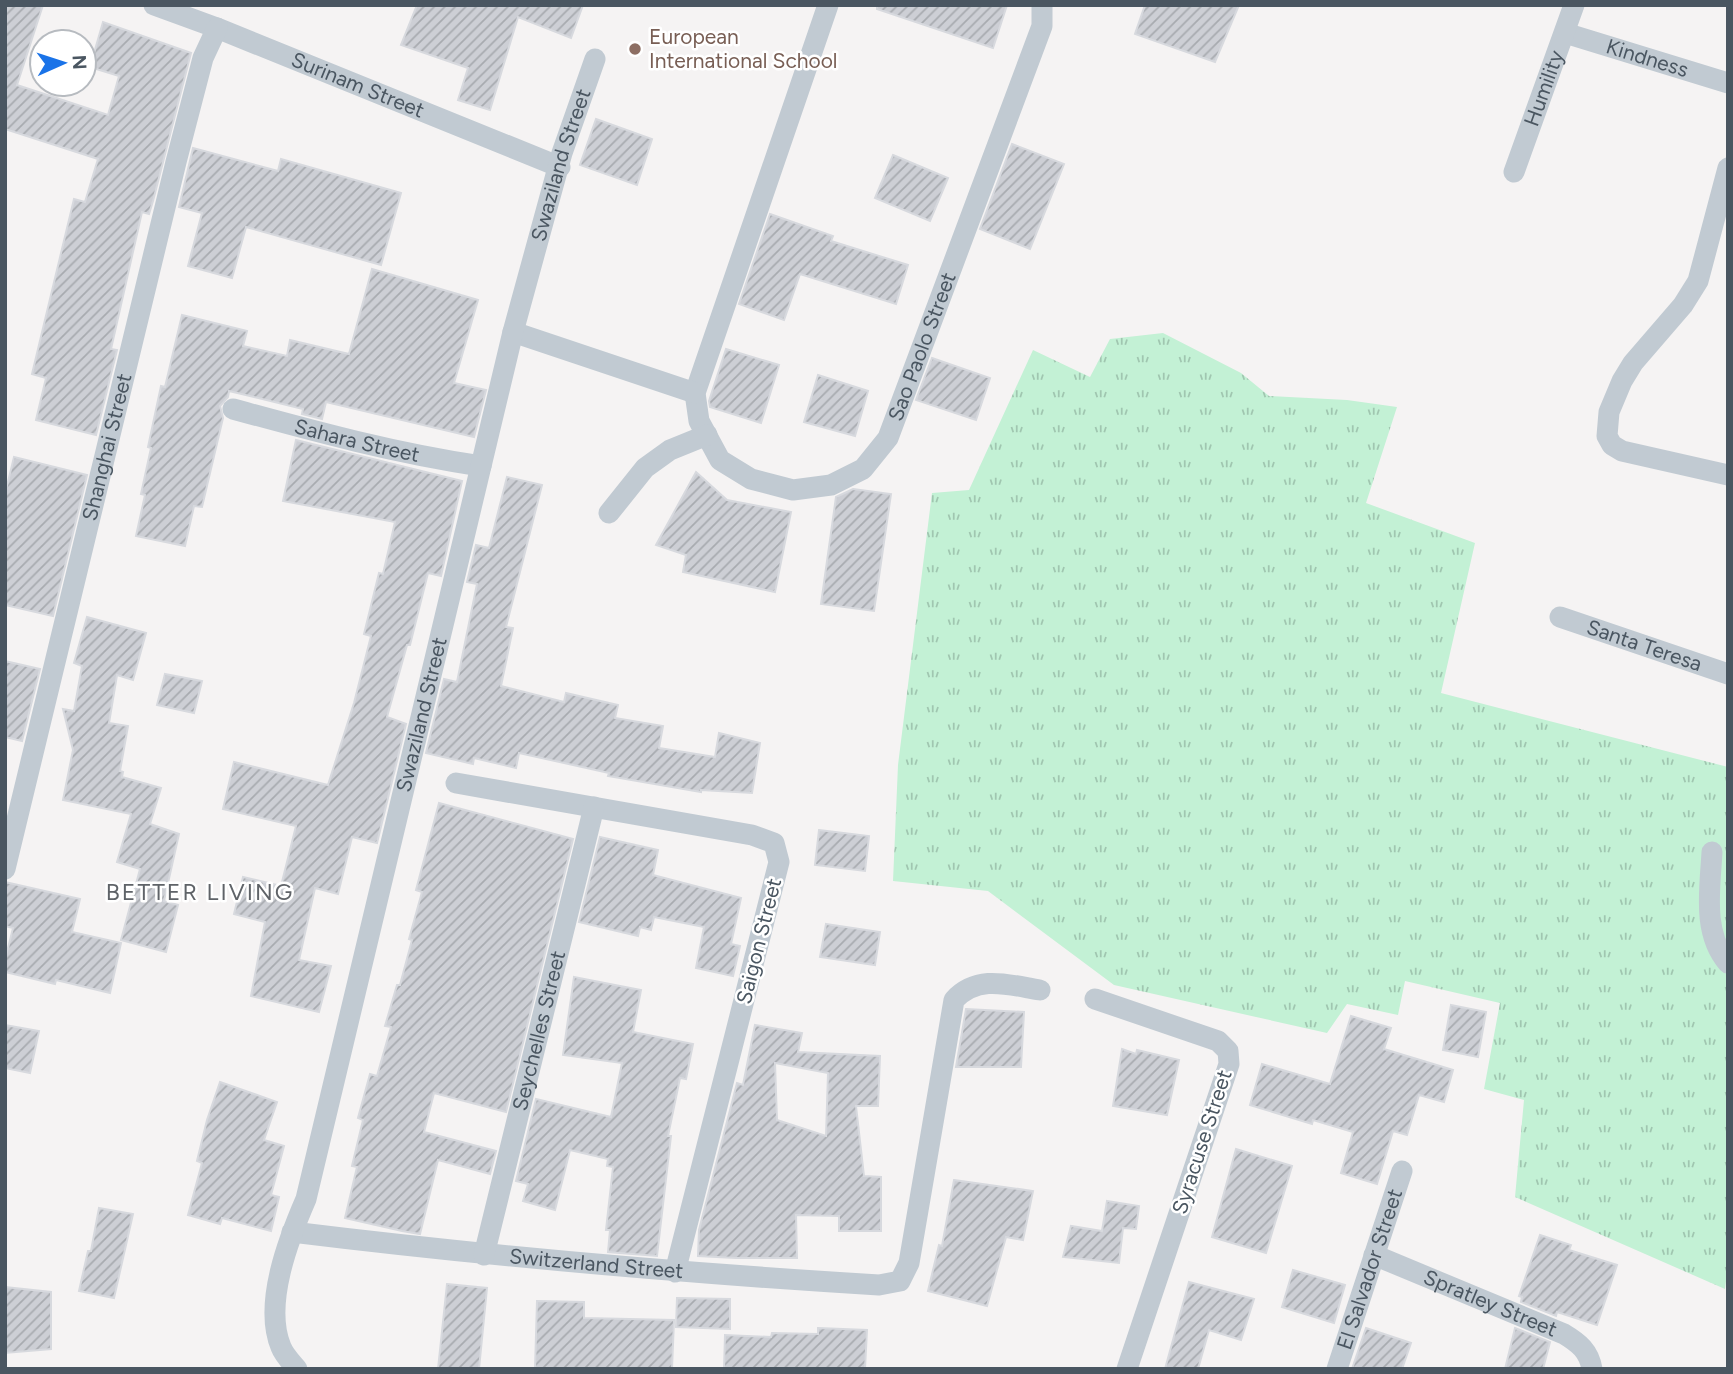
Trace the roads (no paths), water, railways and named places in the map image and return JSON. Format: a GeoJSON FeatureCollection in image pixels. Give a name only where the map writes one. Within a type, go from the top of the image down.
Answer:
{"type":"FeatureCollection","features":[{"type":"Feature","properties":{"kind":"street","name":"Surinam Street"},"geometry":{"type":"LineString","coordinates":[[154,5],[560,167]]}},
{"type":"Feature","properties":{"kind":"street"},"geometry":{"type":"LineString","coordinates":[[513,332],[695,393],[828,5]]}},
{"type":"Feature","properties":{"kind":"street","name":"Sao Paolo Street"},"geometry":{"type":"LineString","coordinates":[[695,393],[699,421],[720,460],[751,479],[793,490],[831,485],[863,469],[888,438],[1042,26],[1042,5]]}},
{"type":"Feature","properties":{"kind":"street","name":"Humility"},"geometry":{"type":"LineString","coordinates":[[1514,172],[1574,5]]}},
{"type":"Feature","properties":{"kind":"street","name":"Shanghai Street"},"geometry":{"type":"LineString","coordinates":[[5,869],[176,162],[203,58],[217,28]]}},
{"type":"Feature","properties":{"kind":"street","name":"Kindness"},"geometry":{"type":"LineString","coordinates":[[1565,33],[1728,83]]}},
{"type":"Feature","properties":{"kind":"street","name":"Swaziland Street"},"geometry":{"type":"LineString","coordinates":[[297,1369],[282,1350],[276,1326],[278,1285],[292,1232],[306,1199],[513,332],[562,153],[595,59]]}},
{"type":"Feature","properties":{"kind":"street"},"geometry":{"type":"LineString","coordinates":[[1728,168],[1698,281],[1683,305],[1633,363],[1609,412],[1607,425],[1607,436],[1612,444],[1622,451],[1728,475]]}},
{"type":"Feature","properties":{"kind":"street","name":"Sahara Street"},"geometry":{"type":"LineString","coordinates":[[233,409],[356,443],[425,458],[481,466]]}},
{"type":"Feature","properties":{"kind":"street"},"geometry":{"type":"LineString","coordinates":[[609,513],[645,468],[670,450],[707,435]]}},
{"type":"Feature","properties":{"kind":"street","name":"Santa Teresa"},"geometry":{"type":"LineString","coordinates":[[1560,617],[1728,674]]}},
{"type":"Feature","properties":{"kind":"street","name":"Saigon Street"},"geometry":{"type":"LineString","coordinates":[[456,783],[764,837],[774,842],[779,862],[675,1272]]}},
{"type":"Feature","properties":{"kind":"street","name":"Seychelles Street"},"geometry":{"type":"LineString","coordinates":[[484,1255],[594,807]]}},
{"type":"Feature","properties":{"kind":"street"},"geometry":{"type":"LineString","coordinates":[[1712,852],[1709,915],[1718,952],[1728,963]]}},
{"type":"Feature","properties":{"kind":"street","name":"Switzerland Street"},"geometry":{"type":"LineString","coordinates":[[292,1232],[484,1255],[675,1272],[879,1285],[900,1281],[909,1263],[954,1000],[970,987],[990,982],[1041,989]]}},
{"type":"Feature","properties":{"kind":"street","name":"Syracuse Street"},"geometry":{"type":"LineString","coordinates":[[1095,999],[1218,1041],[1228,1051],[1229,1065],[1127,1369]]}},
{"type":"Feature","properties":{"kind":"street","name":"El Salvador Street"},"geometry":{"type":"LineString","coordinates":[[1337,1369],[1402,1171]]}},
{"type":"Feature","properties":{"kind":"street","name":"Spratley Street"},"geometry":{"type":"LineString","coordinates":[[1374,1255],[1564,1334],[1580,1344],[1590,1357],[1592,1369]]}},
{"type":"Feature","properties":{"kind":"place","name":"European International School"},"geometry":{"type":"Point","coordinates":[635,49]}},
{"type":"Feature","properties":{"kind":"district","name":"BETTER LIVING"},"geometry":{"type":"Point","coordinates":[200,892]}}]}
